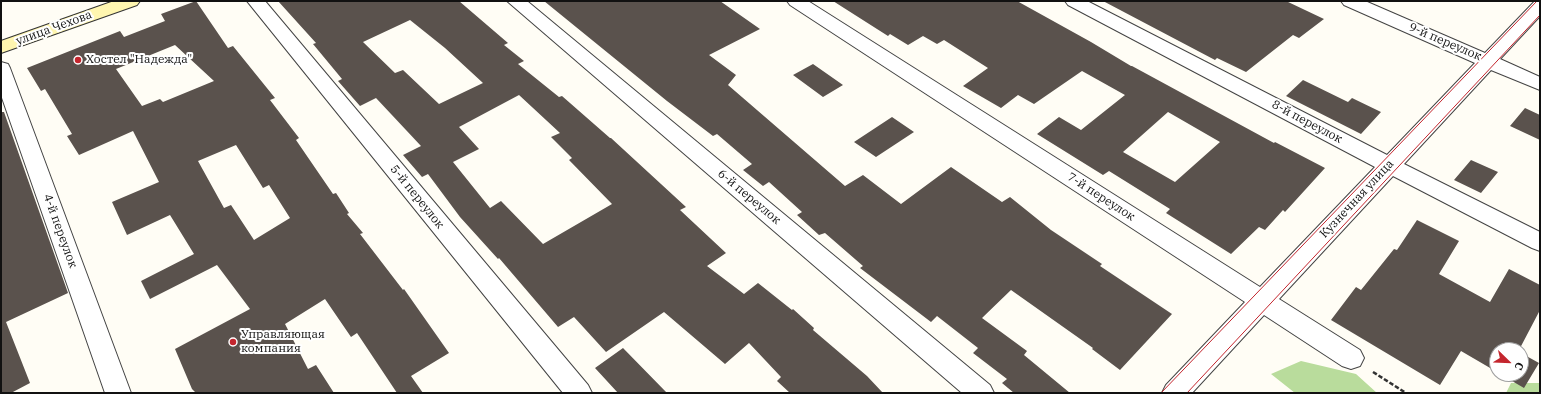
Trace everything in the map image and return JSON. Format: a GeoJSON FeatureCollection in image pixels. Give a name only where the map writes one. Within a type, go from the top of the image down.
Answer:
{"type":"FeatureCollection","features":[{"type":"Feature","properties":{"kind":"main road","name":"улица Чехова"},"geometry":{"type":"LineString","coordinates":[[1,47],[131,1]]}},
{"type":"Feature","properties":{"kind":"street","name":"5-й переулок"},"geometry":{"type":"LineString","coordinates":[[256,1],[579,393]]}},
{"type":"Feature","properties":{"kind":"street","name":"6-й переулок"},"geometry":{"type":"LineString","coordinates":[[516,1],[982,393]]}},
{"type":"Feature","properties":{"kind":"street","name":"7-й переулок"},"geometry":{"type":"LineString","coordinates":[[796,1],[1351,358]]}},
{"type":"Feature","properties":{"kind":"street","name":"8-й переулок"},"geometry":{"type":"LineString","coordinates":[[1074,1],[1540,242]]}},
{"type":"Feature","properties":{"kind":"street","name":"9-й переулок"},"geometry":{"type":"LineString","coordinates":[[1350,1],[1540,84]]}},
{"type":"Feature","properties":{"kind":"street","name":"Кузнечная улица"},"geometry":{"type":"LineString","coordinates":[[1175,393],[1540,6]]}},
{"type":"Feature","properties":{"kind":"street","name":"4-й переулок"},"geometry":{"type":"LineString","coordinates":[[1,68],[118,393]]}},
{"type":"Feature","properties":{"kind":"path"},"geometry":{"type":"LineString","coordinates":[[1351,358],[1406,393]]}},
{"type":"Feature","properties":{"kind":"green space"},"geometry":{"type":"Polygon","coordinates":[[[1301,361],[1356,374],[1377,393],[1295,393],[1271,374],[1301,361]]]}},
{"type":"Feature","properties":{"kind":"green space"},"geometry":{"type":"Polygon","coordinates":[[[1511,383],[1540,383],[1540,393],[1506,393],[1511,383]]]}},
{"type":"Feature","properties":{"kind":"building"},"geometry":{"type":"Polygon","coordinates":[[[196,1],[228,48],[233,46],[275,98],[270,100],[299,138],[296,140],[333,194],[336,193],[349,213],[347,214],[363,233],[360,234],[403,290],[404,289],[449,353],[411,376],[423,393],[397,393],[357,333],[351,337],[325,299],[285,324],[308,369],[316,365],[334,393],[196,393],[192,389],[175,349],[250,309],[217,265],[150,299],[141,281],[194,254],[170,215],[127,235],[112,202],[159,182],[133,131],[79,155],[67,136],[72,134],[45,89],[41,91],[27,68],[120,31],[124,37],[165,21],[161,14],[196,1]],[[175,45],[116,69],[142,106],[160,99],[163,102],[214,81],[175,45]],[[236,145],[198,161],[224,208],[231,205],[254,240],[290,218],[269,185],[263,188],[236,145]]]}},
{"type":"Feature","properties":{"kind":"building"},"geometry":{"type":"Polygon","coordinates":[[[278,1],[459,1],[508,43],[504,45],[524,61],[518,64],[559,97],[562,96],[611,138],[686,207],[680,210],[726,253],[707,266],[744,294],[758,283],[792,310],[793,309],[814,328],[813,330],[867,376],[883,393],[790,393],[777,381],[781,377],[749,343],[725,364],[664,312],[606,352],[574,317],[558,327],[499,258],[498,259],[460,217],[428,174],[422,177],[403,155],[421,146],[376,98],[360,106],[338,81],[342,79],[313,44],[316,43],[278,1]],[[410,20],[363,42],[395,73],[403,70],[439,104],[483,83],[445,48],[410,20]],[[519,95],[459,127],[479,149],[453,162],[490,208],[501,201],[543,244],[612,204],[569,160],[572,158],[551,137],[560,133],[519,95]]]}},
{"type":"Feature","properties":{"kind":"building"},"geometry":{"type":"Polygon","coordinates":[[[544,1],[720,1],[760,29],[709,55],[736,75],[728,85],[845,186],[863,175],[901,204],[951,167],[1002,202],[1010,197],[1051,230],[1102,264],[1100,266],[1172,314],[1120,370],[1092,349],[1093,348],[1011,290],[982,318],[1027,351],[1024,355],[1070,393],[1014,393],[1002,383],[1007,379],[973,353],[978,348],[937,316],[931,322],[860,268],[863,266],[825,233],[819,235],[797,215],[802,212],[769,182],[763,186],[743,170],[752,164],[717,134],[713,136],[667,101],[544,1]]]}},
{"type":"Feature","properties":{"kind":"building"},"geometry":{"type":"Polygon","coordinates":[[[833,1],[1017,1],[1131,66],[1274,143],[1275,142],[1325,168],[1285,212],[1283,210],[1265,230],[1259,227],[1231,254],[1166,213],[1170,209],[1109,171],[1103,175],[1037,134],[1059,117],[1081,130],[1125,95],[1082,71],[1034,104],[1018,95],[1001,108],[963,86],[988,68],[944,40],[937,44],[923,36],[908,45],[890,34],[888,36],[833,1]],[[1168,112],[1123,152],[1175,182],[1220,142],[1168,112]]]}},
{"type":"Feature","properties":{"kind":"building"},"geometry":{"type":"Polygon","coordinates":[[[1103,1],[1286,1],[1324,19],[1299,38],[1293,35],[1246,72],[1217,58],[1215,60],[1103,1]]]}},
{"type":"Feature","properties":{"kind":"building"},"geometry":{"type":"Polygon","coordinates":[[[813,64],[843,85],[823,97],[793,75],[813,64]]]}},
{"type":"Feature","properties":{"kind":"building"},"geometry":{"type":"Polygon","coordinates":[[[1303,80],[1348,102],[1352,98],[1381,112],[1361,134],[1286,96],[1303,80]]]}},
{"type":"Feature","properties":{"kind":"building"},"geometry":{"type":"Polygon","coordinates":[[[1525,108],[1540,115],[1540,140],[1510,126],[1525,108]]]}},
{"type":"Feature","properties":{"kind":"building"},"geometry":{"type":"Polygon","coordinates":[[[1,112],[4,112],[68,293],[6,322],[30,383],[11,393],[1,393],[1,112]]]}},
{"type":"Feature","properties":{"kind":"building"},"geometry":{"type":"Polygon","coordinates":[[[892,117],[914,132],[876,157],[854,142],[892,117]]]}},
{"type":"Feature","properties":{"kind":"building"},"geometry":{"type":"Polygon","coordinates":[[[1471,160],[1498,172],[1481,193],[1454,180],[1471,160]]]}},
{"type":"Feature","properties":{"kind":"building"},"geometry":{"type":"Polygon","coordinates":[[[1417,220],[1459,241],[1439,274],[1490,302],[1509,269],[1540,285],[1540,310],[1523,342],[1489,342],[1489,367],[1461,351],[1440,385],[1331,320],[1356,287],[1361,290],[1394,249],[1397,250],[1417,220]]]}},
{"type":"Feature","properties":{"kind":"building"},"geometry":{"type":"Polygon","coordinates":[[[623,348],[667,393],[618,393],[595,368],[623,348]]]}},
{"type":"Feature","properties":{"kind":"building"},"geometry":{"type":"Polygon","coordinates":[[[1529,357],[1539,363],[1529,380],[1529,357]]]}},
{"type":"Feature","properties":{"kind":"building"},"geometry":{"type":"Polygon","coordinates":[[[1514,382],[1528,382],[1524,388],[1514,382]]]}},
{"type":"Feature","properties":{"kind":"tram line"},"geometry":{"type":"LineString","coordinates":[[1161,393],[1537,1]]}},
{"type":"Feature","properties":{"kind":"tram line"},"geometry":{"type":"LineString","coordinates":[[1187,393],[1540,15]]}},
{"type":"Feature","properties":{"kind":"place","name":"Хостел \"Надежда\""},"geometry":{"type":"Point","coordinates":[78,60]}},
{"type":"Feature","properties":{"kind":"place","name":"Управляющая компания"},"geometry":{"type":"Point","coordinates":[233,342]}}]}
